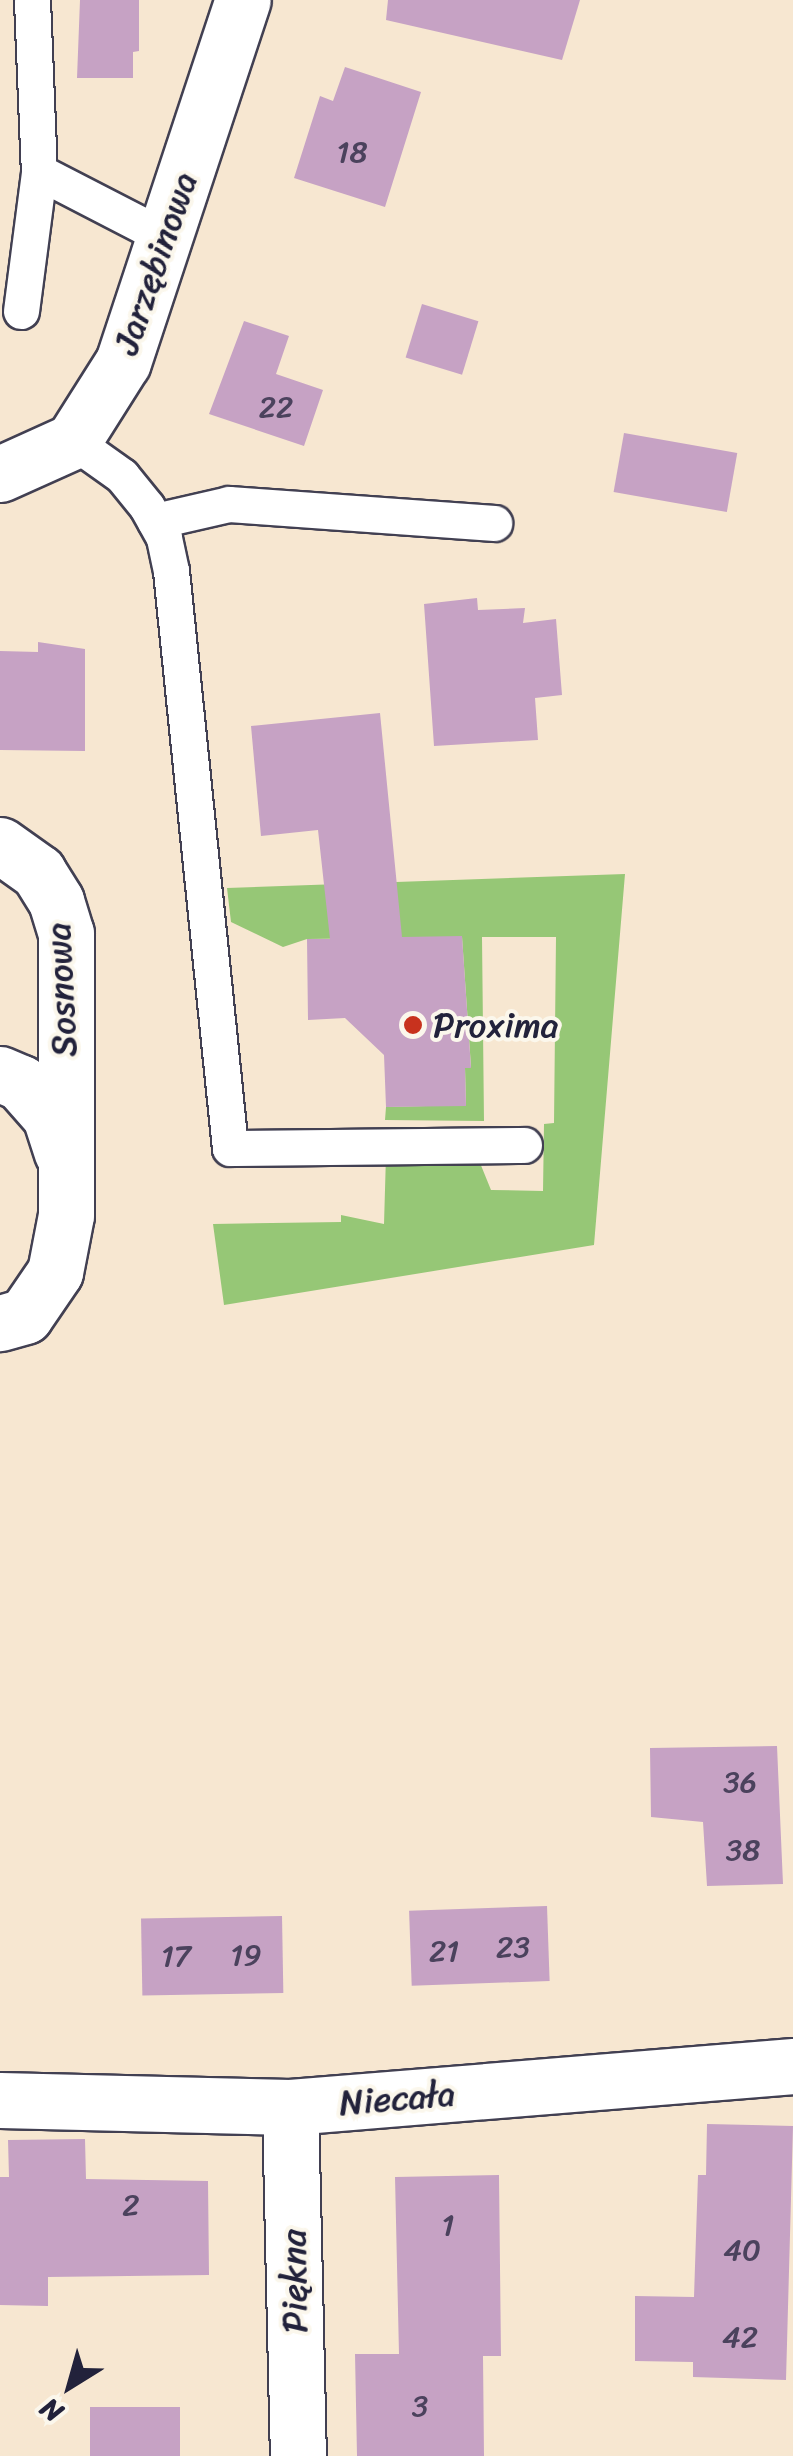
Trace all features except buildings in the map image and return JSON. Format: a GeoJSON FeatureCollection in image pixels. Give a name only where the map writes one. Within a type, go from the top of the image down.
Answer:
{"type":"FeatureCollection","features":[{"type":"Feature","properties":{"kind":"street","name":"Jarzębinowa"},"geometry":{"type":"LineString","coordinates":[[73,440],[123,362],[243,0]]}},
{"type":"Feature","properties":{"kind":"street"},"geometry":{"type":"LineString","coordinates":[[0,474],[73,440]]}},
{"type":"Feature","properties":{"kind":"street","name":"Sosnowa"},"geometry":{"type":"LineString","coordinates":[[0,845],[38,872],[56,901],[66,934],[66,1215],[55,1272],[25,1316],[0,1323]]}},
{"type":"Feature","properties":{"kind":"street","name":"Sosnowa"},"geometry":{"type":"LineString","coordinates":[[0,1074],[21,1083],[50,1116],[65,1160]]}},
{"type":"Feature","properties":{"kind":"street","name":"Niecała"},"geometry":{"type":"LineString","coordinates":[[0,2100],[290,2107],[793,2066]]}},
{"type":"Feature","properties":{"kind":"street","name":"Piękna"},"geometry":{"type":"LineString","coordinates":[[290,2107],[298,2456]]}},
{"type":"Feature","properties":{"kind":"lane"},"geometry":{"type":"LineString","coordinates":[[21,311],[39,172],[32,0]]}},
{"type":"Feature","properties":{"kind":"lane"},"geometry":{"type":"LineString","coordinates":[[39,172],[165,238]]}},
{"type":"Feature","properties":{"kind":"lane"},"geometry":{"type":"LineString","coordinates":[[73,440],[122,476],[155,522],[172,571],[230,1148],[524,1145]]}},
{"type":"Feature","properties":{"kind":"lane"},"geometry":{"type":"LineString","coordinates":[[155,522],[228,504],[494,523]]}},
{"type":"Feature","properties":{"kind":"green space"},"geometry":{"type":"Polygon","coordinates":[[[625,874],[594,1245],[224,1305],[213,1224],[341,1222],[341,1215],[384,1224],[386,1155],[478,1158],[491,1190],[543,1191],[544,1124],[554,1123],[556,937],[482,937],[484,1121],[385,1120],[386,1107],[466,1105],[465,1068],[471,1067],[462,937],[307,939],[283,947],[231,922],[227,888],[625,874]]]}},
{"type":"Feature","properties":{"kind":"place","name":"Proxima"},"geometry":{"type":"Point","coordinates":[413,1025]}}]}
